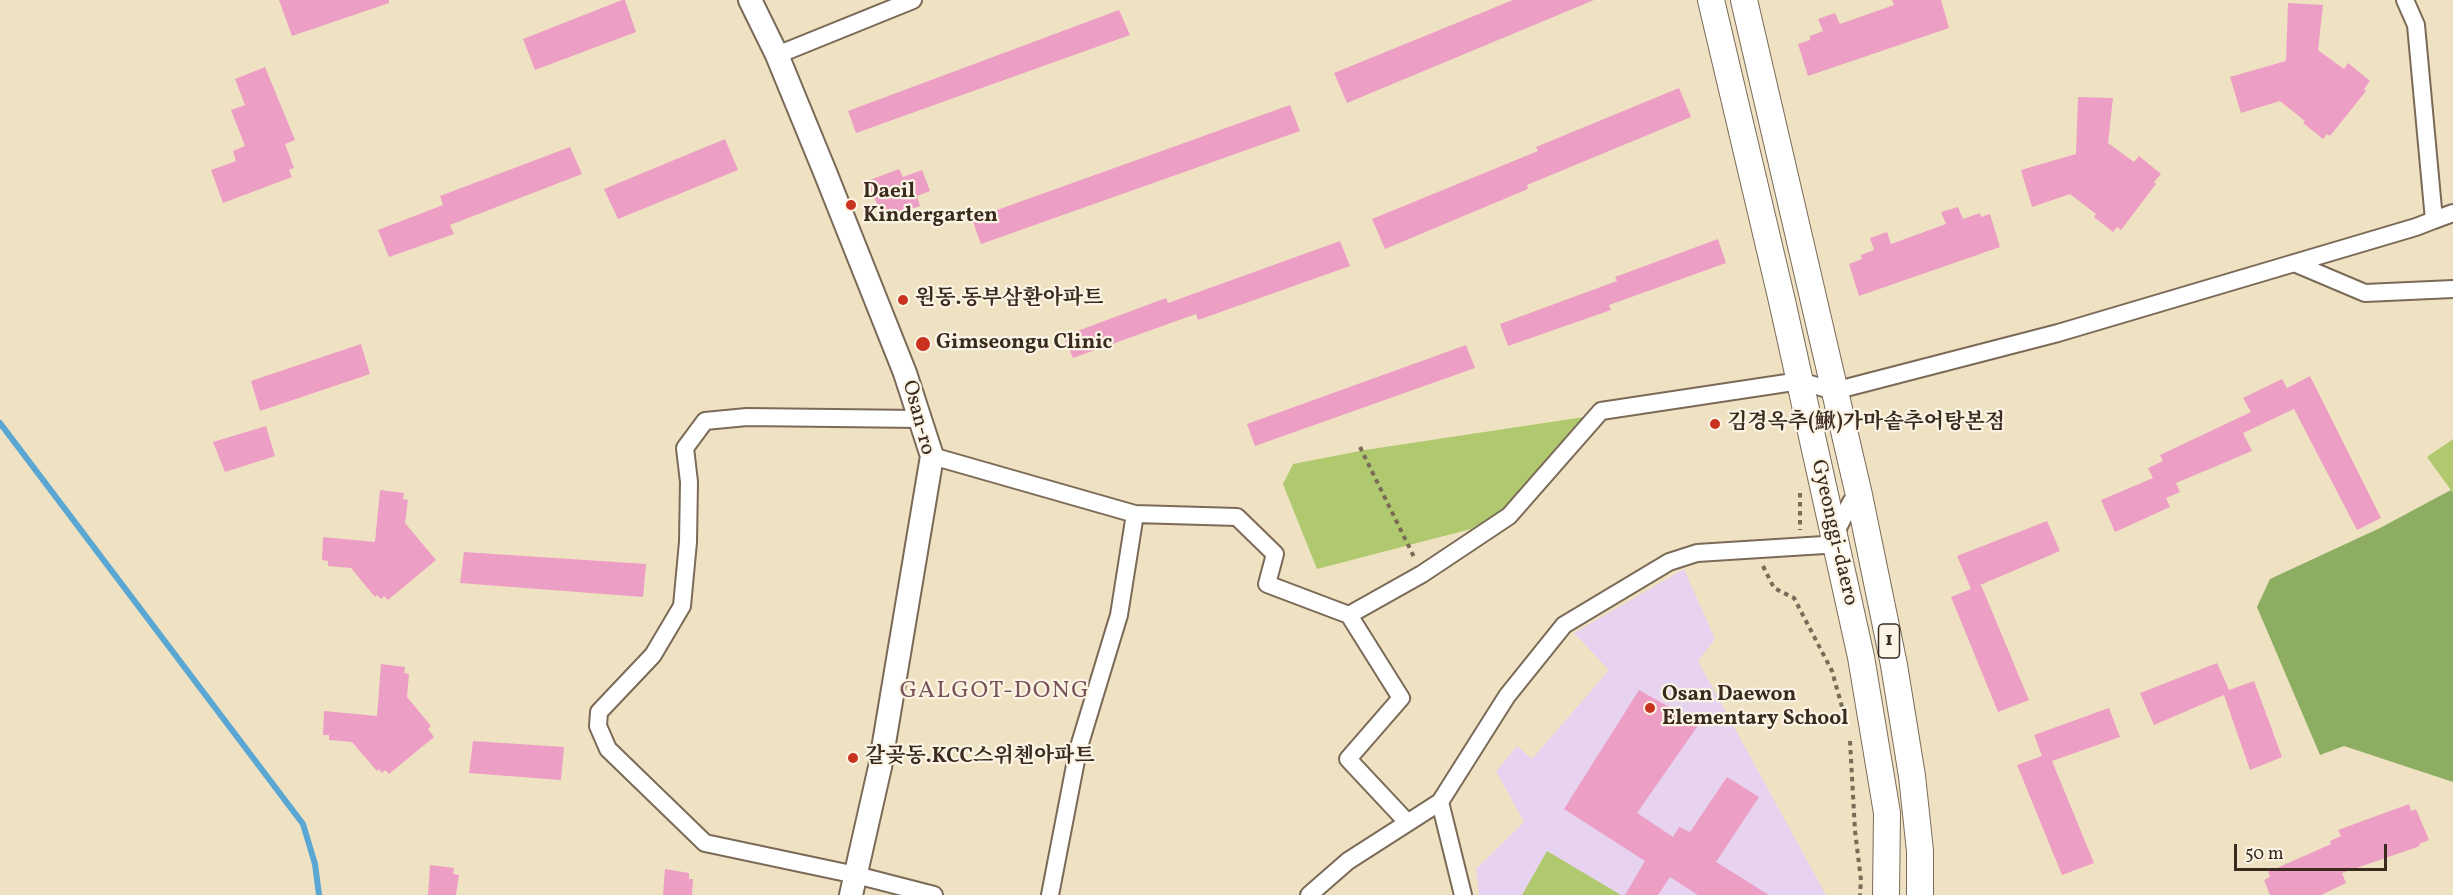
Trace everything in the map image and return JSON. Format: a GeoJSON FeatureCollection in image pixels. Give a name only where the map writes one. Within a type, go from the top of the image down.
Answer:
{"type":"FeatureCollection","features":[{"type":"Feature","properties":{"kind":"main road","name":"Gyeonggi-daero"},"geometry":{"type":"LineString","coordinates":[[1711,0],[1835,534],[1861,657],[1887,813],[1886,895]]}},
{"type":"Feature","properties":{"kind":"main road","name":"Gyeonggi-daero"},"geometry":{"type":"LineString","coordinates":[[1744,0],[1859,495],[1894,665],[1912,776],[1920,851],[1920,895]]}},
{"type":"Feature","properties":{"kind":"street","name":"Osan-ro"},"geometry":{"type":"LineString","coordinates":[[750,0],[777,55],[893,341],[932,456],[880,767],[854,885]]}},
{"type":"Feature","properties":{"kind":"street"},"geometry":{"type":"LineString","coordinates":[[777,55],[913,0]]}},
{"type":"Feature","properties":{"kind":"street"},"geometry":{"type":"LineString","coordinates":[[2405,0],[2415,25],[2434,220]]}},
{"type":"Feature","properties":{"kind":"street"},"geometry":{"type":"LineString","coordinates":[[1349,615],[1422,574],[1509,516],[1600,411],[1800,381],[1834,391],[2058,333],[2416,227],[2453,213]]}},
{"type":"Feature","properties":{"kind":"street"},"geometry":{"type":"LineString","coordinates":[[2294,262],[2365,293],[2453,289]]}},
{"type":"Feature","properties":{"kind":"street"},"geometry":{"type":"LineString","coordinates":[[920,418],[747,417],[705,421],[685,448],[689,482],[688,542],[682,606],[653,655],[599,712],[598,726],[608,749],[705,843],[854,885],[934,895]]}},
{"type":"Feature","properties":{"kind":"street"},"geometry":{"type":"LineString","coordinates":[[932,456],[1135,514],[1237,517],[1275,554],[1267,584],[1349,615],[1401,698],[1348,759],[1407,822]]}},
{"type":"Feature","properties":{"kind":"street"},"geometry":{"type":"LineString","coordinates":[[1309,895],[1348,861],[1440,802],[1507,696],[1564,625],[1669,562],[1697,553],[1824,545],[1835,534],[1851,502],[1859,495]]}},
{"type":"Feature","properties":{"kind":"street"},"geometry":{"type":"LineString","coordinates":[[1050,895],[1078,750],[1119,615],[1135,514]]}},
{"type":"Feature","properties":{"kind":"street"},"geometry":{"type":"LineString","coordinates":[[1440,802],[1463,895]]}},
{"type":"Feature","properties":{"kind":"path"},"geometry":{"type":"LineString","coordinates":[[1360,447],[1422,574]]}},
{"type":"Feature","properties":{"kind":"path"},"geometry":{"type":"LineString","coordinates":[[1800,491],[1800,546]]}},
{"type":"Feature","properties":{"kind":"path"},"geometry":{"type":"LineString","coordinates":[[1760,561],[1774,588],[1794,598],[1832,671],[1850,732],[1855,831],[1861,880],[1860,895]]}},
{"type":"Feature","properties":{"kind":"shaded area","name":"Osan Daewon Elementary School"},"geometry":{"type":"Polygon","coordinates":[[[1684,569],[1715,639],[1698,661],[1826,895],[1479,895],[1476,869],[1524,822],[1496,771],[1517,746],[1532,759],[1609,670],[1574,633],[1684,569]]]}},
{"type":"Feature","properties":{"kind":"green space"},"geometry":{"type":"Polygon","coordinates":[[[1584,417],[1511,506],[1471,529],[1317,569],[1283,484],[1293,464],[1365,450],[1584,417]]]}},
{"type":"Feature","properties":{"kind":"green space"},"geometry":{"type":"Polygon","coordinates":[[[2453,439],[2453,493],[2427,457],[2453,439]]]}},
{"type":"Feature","properties":{"kind":"green space"},"geometry":{"type":"Polygon","coordinates":[[[2451,490],[2453,493],[2453,782],[2344,746],[2320,755],[2257,607],[2270,579],[2380,528],[2451,490]]]}},
{"type":"Feature","properties":{"kind":"green space"},"geometry":{"type":"Polygon","coordinates":[[[1547,851],[1621,895],[1522,895],[1547,851]]]}},
{"type":"Feature","properties":{"kind":"building"},"geometry":{"type":"Polygon","coordinates":[[[279,0],[389,0],[389,3],[292,36],[279,0]]]}},
{"type":"Feature","properties":{"kind":"building"},"geometry":{"type":"Polygon","coordinates":[[[625,0],[636,32],[535,70],[523,39],[625,0]]]}},
{"type":"Feature","properties":{"kind":"building"},"geometry":{"type":"Polygon","coordinates":[[[1513,0],[1594,0],[1347,103],[1334,73],[1513,0]]]}},
{"type":"Feature","properties":{"kind":"building"},"geometry":{"type":"Polygon","coordinates":[[[1892,0],[1941,0],[1949,28],[1808,76],[1798,44],[1810,40],[1810,36],[1823,31],[1818,19],[1835,13],[1840,24],[1894,5],[1892,0]]]}},
{"type":"Feature","properties":{"kind":"building"},"geometry":{"type":"Polygon","coordinates":[[[2288,3],[2323,5],[2318,50],[2344,69],[2348,63],[2370,81],[2364,89],[2366,91],[2330,136],[2327,134],[2323,139],[2280,101],[2241,113],[2230,77],[2286,61],[2288,3]]]}},
{"type":"Feature","properties":{"kind":"building"},"geometry":{"type":"Polygon","coordinates":[[[1119,10],[1130,35],[856,133],[848,111],[1119,10]]]}},
{"type":"Feature","properties":{"kind":"building"},"geometry":{"type":"Polygon","coordinates":[[[265,67],[295,140],[285,144],[294,168],[289,170],[292,177],[223,203],[211,170],[236,161],[233,151],[245,146],[231,110],[245,105],[235,79],[265,67]]]}},
{"type":"Feature","properties":{"kind":"building"},"geometry":{"type":"Polygon","coordinates":[[[1679,88],[1691,117],[1527,185],[1528,189],[1385,249],[1372,219],[1538,151],[1536,147],[1679,88]]]}},
{"type":"Feature","properties":{"kind":"building"},"geometry":{"type":"Polygon","coordinates":[[[2078,97],[2113,98],[2108,143],[2134,162],[2139,156],[2161,174],[2121,230],[2117,227],[2113,232],[2094,217],[2096,214],[2070,194],[2032,207],[2021,170],[2076,154],[2078,97]]]}},
{"type":"Feature","properties":{"kind":"building"},"geometry":{"type":"Polygon","coordinates":[[[1290,105],[1300,131],[981,244],[972,219],[1290,105]]]}},
{"type":"Feature","properties":{"kind":"building"},"geometry":{"type":"Polygon","coordinates":[[[725,139],[738,170],[618,219],[604,189],[725,139]]]}},
{"type":"Feature","properties":{"kind":"building"},"geometry":{"type":"Polygon","coordinates":[[[570,147],[582,174],[450,225],[454,234],[389,257],[378,230],[443,205],[440,196],[570,147]]]}},
{"type":"Feature","properties":{"kind":"building"},"geometry":{"type":"Polygon","coordinates":[[[899,169],[903,177],[922,170],[930,191],[917,196],[920,206],[883,218],[867,181],[899,169]]]}},
{"type":"Feature","properties":{"kind":"building"},"geometry":{"type":"Polygon","coordinates":[[[1958,207],[1963,219],[1980,213],[1981,217],[1990,214],[2000,247],[1859,296],[1849,264],[1862,259],[1861,255],[1874,250],[1870,238],[1887,232],[1891,244],[1946,224],[1941,212],[1958,207]]]}},
{"type":"Feature","properties":{"kind":"building"},"geometry":{"type":"Polygon","coordinates":[[[1718,239],[1726,263],[1609,305],[1611,310],[1508,346],[1500,324],[1617,281],[1615,277],[1718,239]]]}},
{"type":"Feature","properties":{"kind":"building"},"geometry":{"type":"Polygon","coordinates":[[[1340,241],[1350,266],[1198,320],[1196,314],[1073,358],[1064,336],[1166,298],[1168,303],[1340,241]]]}},
{"type":"Feature","properties":{"kind":"building"},"geometry":{"type":"Polygon","coordinates":[[[361,344],[370,374],[260,411],[251,381],[361,344]]]}},
{"type":"Feature","properties":{"kind":"building"},"geometry":{"type":"Polygon","coordinates":[[[1466,345],[1475,368],[1255,446],[1247,424],[1466,345]]]}},
{"type":"Feature","properties":{"kind":"building"},"geometry":{"type":"Polygon","coordinates":[[[2310,376],[2381,518],[2357,530],[2294,409],[2243,433],[2252,451],[2176,483],[2180,492],[2166,498],[2170,507],[2115,532],[2101,500],[2153,478],[2148,468],[2163,461],[2160,455],[2251,412],[2243,398],[2282,379],[2287,388],[2310,376]]]}},
{"type":"Feature","properties":{"kind":"building"},"geometry":{"type":"Polygon","coordinates":[[[266,426],[275,456],[225,472],[213,442],[266,426]]]}},
{"type":"Feature","properties":{"kind":"building"},"geometry":{"type":"Polygon","coordinates":[[[380,490],[404,493],[403,499],[408,500],[405,523],[436,560],[388,600],[384,596],[381,599],[377,595],[375,597],[351,568],[328,566],[328,561],[322,560],[323,537],[375,542],[380,490]]]}},
{"type":"Feature","properties":{"kind":"building"},"geometry":{"type":"Polygon","coordinates":[[[2047,521],[2060,551],[1973,588],[1981,585],[2029,700],[1998,712],[1951,597],[1971,589],[1957,556],[2047,521]]]}},
{"type":"Feature","properties":{"kind":"building"},"geometry":{"type":"Polygon","coordinates":[[[464,552],[646,564],[643,597],[460,583],[464,552]]]}},
{"type":"Feature","properties":{"kind":"building"},"geometry":{"type":"Polygon","coordinates":[[[2217,663],[2229,690],[2254,681],[2282,757],[2250,770],[2224,695],[2154,725],[2140,693],[2217,663]]]}},
{"type":"Feature","properties":{"kind":"building"},"geometry":{"type":"Polygon","coordinates":[[[381,664],[405,667],[404,673],[409,674],[407,697],[431,726],[428,729],[434,737],[389,774],[385,770],[382,773],[379,769],[377,771],[352,742],[329,740],[329,735],[323,735],[324,711],[377,716],[381,664]]]}},
{"type":"Feature","properties":{"kind":"building"},"geometry":{"type":"Polygon","coordinates":[[[1639,690],[1699,724],[1637,813],[1673,837],[1679,827],[1690,832],[1727,777],[1759,797],[1716,862],[1769,895],[1698,895],[1670,877],[1658,895],[1625,895],[1645,861],[1564,809],[1639,690]]]}},
{"type":"Feature","properties":{"kind":"building"},"geometry":{"type":"Polygon","coordinates":[[[2109,708],[2120,737],[2052,761],[2094,863],[2062,875],[2017,765],[2042,756],[2034,735],[2109,708]]]}},
{"type":"Feature","properties":{"kind":"building"},"geometry":{"type":"Polygon","coordinates":[[[473,741],[564,747],[561,780],[469,773],[473,741]]]}},
{"type":"Feature","properties":{"kind":"building"},"geometry":{"type":"Polygon","coordinates":[[[2409,804],[2411,811],[2416,809],[2429,840],[2419,844],[2420,846],[2342,873],[2346,883],[2321,895],[2270,895],[2264,880],[2270,877],[2268,872],[2331,844],[2330,841],[2341,836],[2338,830],[2409,804]]]}},
{"type":"Feature","properties":{"kind":"building"},"geometry":{"type":"Polygon","coordinates":[[[430,865],[454,868],[453,874],[459,875],[456,895],[428,895],[430,865]]]}},
{"type":"Feature","properties":{"kind":"building"},"geometry":{"type":"Polygon","coordinates":[[[665,869],[689,873],[689,879],[693,879],[692,895],[663,895],[665,869]]]}},
{"type":"Feature","properties":{"kind":"waterway"},"geometry":{"type":"LineString","coordinates":[[0,423],[303,824],[315,864],[319,895]]}},
{"type":"Feature","properties":{"kind":"place","name":"Daeil Kindergarten"},"geometry":{"type":"Point","coordinates":[851,205]}},
{"type":"Feature","properties":{"kind":"place","name":"원동.동부삼환아파트"},"geometry":{"type":"Point","coordinates":[903,300]}},
{"type":"Feature","properties":{"kind":"place","name":"Gimseongu Clinic"},"geometry":{"type":"Point","coordinates":[923,344]}},
{"type":"Feature","properties":{"kind":"place","name":"김경옥추(鰍)가마솥추어탕본점"},"geometry":{"type":"Point","coordinates":[1715,424]}},
{"type":"Feature","properties":{"kind":"place","name":"Osan Daewon Elementary School"},"geometry":{"type":"Point","coordinates":[1650,708]}},
{"type":"Feature","properties":{"kind":"place","name":"갈곶동.KCC스위첸아파트"},"geometry":{"type":"Point","coordinates":[853,758]}},
{"type":"Feature","properties":{"kind":"district","name":"GALGOT-DONG"},"geometry":{"type":"Point","coordinates":[995,693]}}]}
